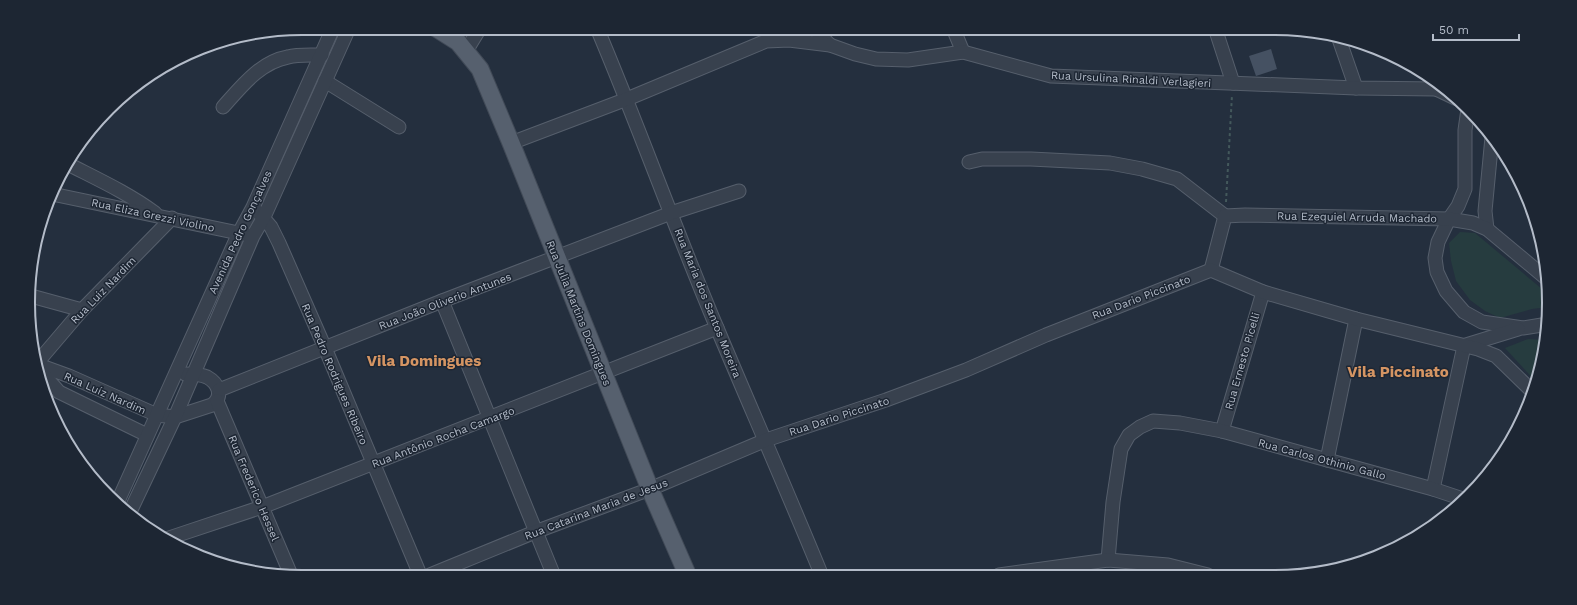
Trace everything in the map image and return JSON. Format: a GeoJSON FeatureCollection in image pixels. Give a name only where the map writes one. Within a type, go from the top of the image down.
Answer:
{"type":"FeatureCollection","features":[{"type":"Feature","properties":{"kind":"main road","name":"Rua Julia Martins Domingues"},"geometry":{"type":"LineString","coordinates":[[447,35],[458,42],[480,69],[650,489],[685,570]]}},
{"type":"Feature","properties":{"kind":"street","name":"Avenida Pedro Gonçalves"},"geometry":{"type":"LineString","coordinates":[[119,498],[146,435],[157,415],[239,233],[253,207],[330,35]]}},
{"type":"Feature","properties":{"kind":"street","name":"Avenida Pedro Gonçalves"},"geometry":{"type":"LineString","coordinates":[[132,508],[175,417],[253,236],[264,217],[346,35]]}},
{"type":"Feature","properties":{"kind":"street"},"geometry":{"type":"LineString","coordinates":[[466,51],[476,35]]}},
{"type":"Feature","properties":{"kind":"street","name":"Rua Maria dos Santos Moreira"},"geometry":{"type":"LineString","coordinates":[[600,35],[627,99],[717,328],[766,440],[820,570]]}},
{"type":"Feature","properties":{"kind":"street"},"geometry":{"type":"LineString","coordinates":[[766,41],[769,35]]}},
{"type":"Feature","properties":{"kind":"street"},"geometry":{"type":"LineString","coordinates":[[820,35],[830,46]]}},
{"type":"Feature","properties":{"kind":"street"},"geometry":{"type":"LineString","coordinates":[[956,35],[963,52]]}},
{"type":"Feature","properties":{"kind":"street"},"geometry":{"type":"LineString","coordinates":[[1217,35],[1233,84]]}},
{"type":"Feature","properties":{"kind":"street","name":"Rua Ursulina Rinaldi Verlagieri"},"geometry":{"type":"LineString","coordinates":[[511,143],[627,99],[766,41],[788,40],[830,46],[876,59],[908,60],[963,52],[1051,76],[1356,88],[1434,88]]}},
{"type":"Feature","properties":{"kind":"street"},"geometry":{"type":"LineString","coordinates":[[1340,43],[1356,88]]}},
{"type":"Feature","properties":{"kind":"street"},"geometry":{"type":"LineString","coordinates":[[223,107],[246,81],[266,66],[287,57],[322,55]]}},
{"type":"Feature","properties":{"kind":"street"},"geometry":{"type":"LineString","coordinates":[[325,81],[399,127]]}},
{"type":"Feature","properties":{"kind":"street"},"geometry":{"type":"LineString","coordinates":[[1467,117],[1465,189],[1458,206],[1449,219],[1438,242],[1435,258],[1437,272],[1446,291],[1464,312],[1482,322],[1523,328]]}},
{"type":"Feature","properties":{"kind":"street"},"geometry":{"type":"LineString","coordinates":[[1491,146],[1485,211],[1487,229],[1540,273]]}},
{"type":"Feature","properties":{"kind":"street"},"geometry":{"type":"LineString","coordinates":[[969,162],[982,159],[1031,159],[1110,163],[1142,169],[1176,179],[1225,216],[1211,270],[1263,292],[1356,319],[1478,349],[1496,356],[1528,387]]}},
{"type":"Feature","properties":{"kind":"street"},"geometry":{"type":"LineString","coordinates":[[73,166],[131,197],[158,215]]}},
{"type":"Feature","properties":{"kind":"street","name":"Rua João Oliverio Antunes"},"geometry":{"type":"LineString","coordinates":[[175,417],[212,405],[218,396],[325,348],[671,213],[739,191]]}},
{"type":"Feature","properties":{"kind":"street","name":"Rua Eliza Grezzi Violino"},"geometry":{"type":"LineString","coordinates":[[57,195],[253,236]]}},
{"type":"Feature","properties":{"kind":"street","name":"Rua Pedro Rodrigues Ribeiro"},"geometry":{"type":"LineString","coordinates":[[253,207],[264,217],[271,227],[278,242],[325,348],[418,570]]}},
{"type":"Feature","properties":{"kind":"street","name":"Rua Ezequiel Arruda Machado"},"geometry":{"type":"LineString","coordinates":[[1225,216],[1449,219],[1473,224],[1487,229]]}},
{"type":"Feature","properties":{"kind":"street","name":"Rua Luiz Nardim"},"geometry":{"type":"LineString","coordinates":[[41,358],[82,310],[172,218]]}},
{"type":"Feature","properties":{"kind":"street","name":"Rua Dario Piccinato"},"geometry":{"type":"LineString","coordinates":[[766,440],[886,400],[966,370],[1046,335],[1211,270]]}},
{"type":"Feature","properties":{"kind":"street","name":"Rua Ernesto Picelli"},"geometry":{"type":"LineString","coordinates":[[1222,431],[1263,292]]}},
{"type":"Feature","properties":{"kind":"street"},"geometry":{"type":"LineString","coordinates":[[35,297],[82,310]]}},
{"type":"Feature","properties":{"kind":"street"},"geometry":{"type":"LineString","coordinates":[[442,302],[551,570]]}},
{"type":"Feature","properties":{"kind":"street"},"geometry":{"type":"LineString","coordinates":[[1327,460],[1356,319]]}},
{"type":"Feature","properties":{"kind":"street"},"geometry":{"type":"LineString","coordinates":[[1464,346],[1523,328],[1541,325]]}},
{"type":"Feature","properties":{"kind":"street","name":"Rua Antônio Rocha Camargo"},"geometry":{"type":"LineString","coordinates":[[174,536],[262,507],[489,419],[717,328]]}},
{"type":"Feature","properties":{"kind":"street"},"geometry":{"type":"LineString","coordinates":[[1433,489],[1464,346]]}},
{"type":"Feature","properties":{"kind":"street","name":"Rua Luíz Nardim"},"geometry":{"type":"LineString","coordinates":[[43,366],[69,376],[157,415],[175,417]]}},
{"type":"Feature","properties":{"kind":"street"},"geometry":{"type":"LineString","coordinates":[[175,374],[193,374],[207,377],[215,383],[218,396]]}},
{"type":"Feature","properties":{"kind":"street","name":"Rua Luíz Nardim"},"geometry":{"type":"LineString","coordinates":[[46,378],[58,392],[146,435]]}},
{"type":"Feature","properties":{"kind":"street","name":"Rua Frederico Hessel"},"geometry":{"type":"LineString","coordinates":[[218,396],[288,569]]}},
{"type":"Feature","properties":{"kind":"street","name":"Rua Carlos Othinio Gallo"},"geometry":{"type":"LineString","coordinates":[[1108,560],[1113,502],[1121,449],[1129,435],[1140,427],[1153,421],[1180,423],[1222,431],[1433,489],[1458,497]]}},
{"type":"Feature","properties":{"kind":"street","name":"Rua Catarina Maria de Jesus"},"geometry":{"type":"LineString","coordinates":[[442,570],[535,532],[650,489],[766,440]]}},
{"type":"Feature","properties":{"kind":"street"},"geometry":{"type":"LineString","coordinates":[[1035,570],[1108,560],[1168,565],[1188,570]]}},
{"type":"Feature","properties":{"kind":"path"},"geometry":{"type":"LineString","coordinates":[[1225,216],[1233,84]]}},
{"type":"Feature","properties":{"kind":"green space"},"geometry":{"type":"Polygon","coordinates":[[[1460,232],[1475,233],[1541,288],[1542,308],[1500,318],[1485,311],[1470,300],[1456,281],[1451,261],[1449,243],[1460,232]]]}},
{"type":"Feature","properties":{"kind":"green space"},"geometry":{"type":"Polygon","coordinates":[[[1528,339],[1540,340],[1531,377],[1505,348],[1528,339]]]}},
{"type":"Feature","properties":{"kind":"building"},"geometry":{"type":"Polygon","coordinates":[[[1271,49],[1277,69],[1256,76],[1249,56],[1271,49]]]}},
{"type":"Feature","properties":{"kind":"district","name":"Vila Domingues"},"geometry":{"type":"Point","coordinates":[424,361]}},
{"type":"Feature","properties":{"kind":"district","name":"Vila Piccinato"},"geometry":{"type":"Point","coordinates":[1398,372]}}]}
